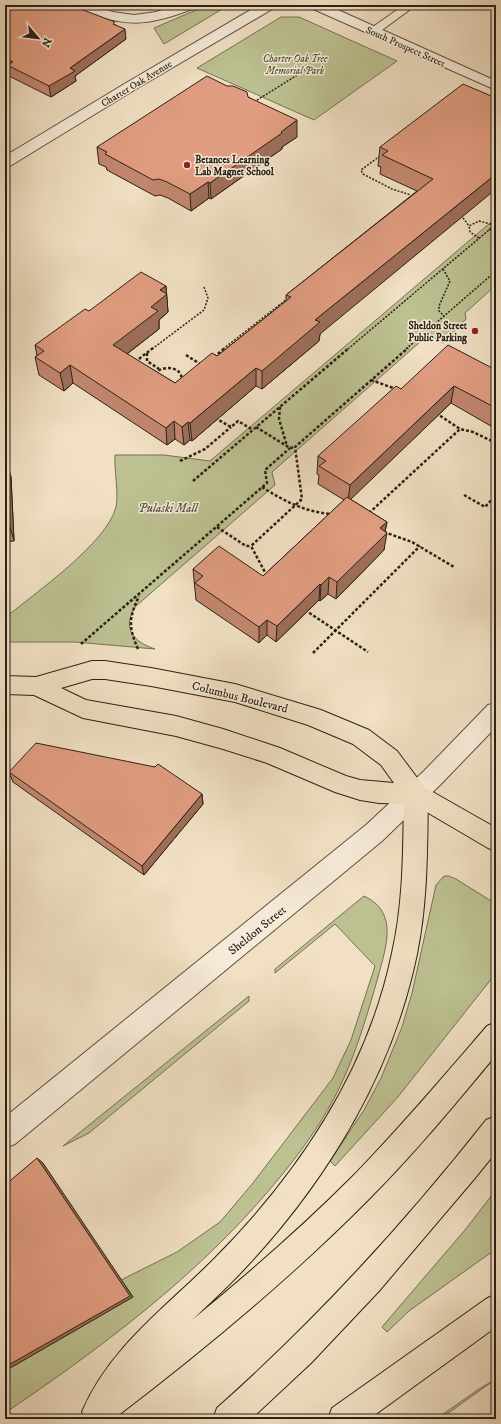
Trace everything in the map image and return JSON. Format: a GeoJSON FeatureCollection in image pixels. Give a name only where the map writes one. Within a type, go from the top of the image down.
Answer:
{"type":"FeatureCollection","features":[{"type":"Feature","properties":{"kind":"main road","name":"Columbus Boulevard"},"geometry":{"type":"LineString","coordinates":[[5,685],[36,686],[92,670],[105,670],[211,688],[259,700],[313,717],[361,737],[389,758],[416,794],[496,840]]}},
{"type":"Feature","properties":{"kind":"main road","name":"Columbus Boulevard"},"geometry":{"type":"LineString","coordinates":[[36,686],[83,709],[158,722],[206,734],[255,749],[343,785],[360,790],[379,793],[416,794]]}},
{"type":"Feature","properties":{"kind":"main road"},"geometry":{"type":"LineString","coordinates":[[93,1416],[113,1384],[137,1354],[222,1272],[278,1209],[317,1158],[349,1104],[385,1023],[405,952],[411,900],[416,794]]}},
{"type":"Feature","properties":{"kind":"main road"},"geometry":{"type":"LineString","coordinates":[[93,1416],[228,1310],[304,1243],[380,1167],[496,1035]]}},
{"type":"Feature","properties":{"kind":"main road"},"geometry":{"type":"LineString","coordinates":[[228,1419],[286,1365],[355,1295],[422,1220],[496,1130]]}},
{"type":"Feature","properties":{"kind":"main road"},"geometry":{"type":"LineString","coordinates":[[343,1419],[496,1309]]}},
{"type":"Feature","properties":{"kind":"street"},"geometry":{"type":"LineString","coordinates":[[79,5],[109,16],[142,20],[160,17],[190,5]]}},
{"type":"Feature","properties":{"kind":"street","name":"Charter Oak Avenue"},"geometry":{"type":"LineString","coordinates":[[5,163],[156,71],[269,5]]}},
{"type":"Feature","properties":{"kind":"street","name":"South Prospect Street"},"geometry":{"type":"LineString","coordinates":[[316,5],[496,86]]}},
{"type":"Feature","properties":{"kind":"street","name":"Sheldon Street"},"geometry":{"type":"LineString","coordinates":[[5,1134],[321,878],[374,833],[416,794],[496,712]]}},
{"type":"Feature","properties":{"kind":"lane"},"geometry":{"type":"LineString","coordinates":[[374,31],[403,7]]}},
{"type":"Feature","properties":{"kind":"path"},"geometry":{"type":"LineString","coordinates":[[252,103],[310,67]]}},
{"type":"Feature","properties":{"kind":"path"},"geometry":{"type":"LineString","coordinates":[[384,152],[361,170],[363,174],[392,189],[413,194],[411,197],[412,199]]}},
{"type":"Feature","properties":{"kind":"path"},"geometry":{"type":"LineString","coordinates":[[459,213],[469,226],[471,233],[479,238]]}},
{"type":"Feature","properties":{"kind":"path"},"geometry":{"type":"LineString","coordinates":[[464,218],[470,221],[495,224]]}},
{"type":"Feature","properties":{"kind":"path"},"geometry":{"type":"LineString","coordinates":[[469,226],[476,222]]}},
{"type":"Feature","properties":{"kind":"path"},"geometry":{"type":"LineString","coordinates":[[192,481],[495,224]]}},
{"type":"Feature","properties":{"kind":"path"},"geometry":{"type":"LineString","coordinates":[[489,229],[496,233]]}},
{"type":"Feature","properties":{"kind":"path"},"geometry":{"type":"LineString","coordinates":[[443,269],[450,281],[439,306],[440,313],[444,316]]}},
{"type":"Feature","properties":{"kind":"path"},"geometry":{"type":"LineString","coordinates":[[81,644],[267,483],[265,470],[290,448],[295,447],[496,271]]}},
{"type":"Feature","properties":{"kind":"path"},"geometry":{"type":"LineString","coordinates":[[131,365],[204,310],[208,299],[208,294],[204,287]]}},
{"type":"Feature","properties":{"kind":"path"},"geometry":{"type":"LineString","coordinates":[[209,360],[290,296]]}},
{"type":"Feature","properties":{"kind":"path"},"geometry":{"type":"LineString","coordinates":[[147,353],[147,361],[160,369],[174,369],[180,372],[182,377],[181,382],[186,378]]}},
{"type":"Feature","properties":{"kind":"path"},"geometry":{"type":"LineString","coordinates":[[186,355],[202,365],[197,370]]}},
{"type":"Feature","properties":{"kind":"path"},"geometry":{"type":"LineString","coordinates":[[152,376],[160,369]]}},
{"type":"Feature","properties":{"kind":"path"},"geometry":{"type":"LineString","coordinates":[[371,380],[400,390]]}},
{"type":"Feature","properties":{"kind":"path"},"geometry":{"type":"LineString","coordinates":[[280,406],[279,419],[287,446]]}},
{"type":"Feature","properties":{"kind":"path"},"geometry":{"type":"LineString","coordinates":[[432,411],[460,429],[473,432],[496,443]]}},
{"type":"Feature","properties":{"kind":"path"},"geometry":{"type":"LineString","coordinates":[[212,416],[231,427]]}},
{"type":"Feature","properties":{"kind":"path"},"geometry":{"type":"LineString","coordinates":[[180,461],[205,450],[238,421],[253,430]]}},
{"type":"Feature","properties":{"kind":"path"},"geometry":{"type":"LineString","coordinates":[[256,427],[290,448]]}},
{"type":"Feature","properties":{"kind":"path"},"geometry":{"type":"LineString","coordinates":[[368,517],[369,512],[460,429]]}},
{"type":"Feature","properties":{"kind":"path"},"geometry":{"type":"LineString","coordinates":[[216,527],[246,546],[251,546],[302,499],[295,447]]}},
{"type":"Feature","properties":{"kind":"path"},"geometry":{"type":"LineString","coordinates":[[262,486],[294,506],[316,513],[333,514]]}},
{"type":"Feature","properties":{"kind":"path"},"geometry":{"type":"LineString","coordinates":[[464,495],[484,506],[496,495]]}},
{"type":"Feature","properties":{"kind":"path"},"geometry":{"type":"LineString","coordinates":[[365,511],[369,512]]}},
{"type":"Feature","properties":{"kind":"path"},"geometry":{"type":"LineString","coordinates":[[380,530],[420,546],[454,567]]}},
{"type":"Feature","properties":{"kind":"path"},"geometry":{"type":"LineString","coordinates":[[251,546],[269,578]]}},
{"type":"Feature","properties":{"kind":"path"},"geometry":{"type":"LineString","coordinates":[[313,653],[420,546]]}},
{"type":"Feature","properties":{"kind":"path"},"geometry":{"type":"LineString","coordinates":[[138,650],[130,632],[129,620],[140,593]]}},
{"type":"Feature","properties":{"kind":"path"},"geometry":{"type":"LineString","coordinates":[[304,609],[368,652]]}},
{"type":"Feature","properties":{"kind":"green space"},"geometry":{"type":"Polygon","coordinates":[[[208,5],[229,5],[164,44],[154,28],[208,5]]]}},
{"type":"Feature","properties":{"kind":"green space","name":"Charter Oak Tree Memorial Park"},"geometry":{"type":"Polygon","coordinates":[[[281,17],[299,17],[397,61],[314,120],[197,68],[281,17]]]}},
{"type":"Feature","properties":{"kind":"green space","name":"Pulaski Mall"},"geometry":{"type":"Polygon","coordinates":[[[496,218],[496,285],[465,313],[466,319],[443,343],[428,335],[272,472],[275,485],[136,606],[130,621],[132,633],[135,638],[147,646],[155,649],[75,642],[5,642],[5,618],[68,567],[99,536],[110,521],[117,501],[115,455],[164,455],[210,461],[496,218]]]}},
{"type":"Feature","properties":{"kind":"green space"},"geometry":{"type":"Polygon","coordinates":[[[444,876],[449,876],[456,879],[496,904],[496,973],[397,1098],[335,1166],[330,1161],[364,1110],[381,1078],[402,1027],[412,993],[436,885],[444,876]]]}},
{"type":"Feature","properties":{"kind":"green space"},"geometry":{"type":"Polygon","coordinates":[[[364,896],[375,903],[382,911],[386,921],[387,931],[384,954],[358,1042],[348,1068],[336,1095],[311,1137],[281,1176],[242,1221],[179,1281],[112,1337],[5,1413],[5,1371],[133,1297],[121,1280],[177,1252],[220,1222],[253,1183],[333,1078],[351,1040],[375,966],[335,924],[275,973],[275,969],[364,896]]]}},
{"type":"Feature","properties":{"kind":"green space"},"geometry":{"type":"Polygon","coordinates":[[[249,996],[249,1001],[89,1133],[63,1146],[249,996]]]}},
{"type":"Feature","properties":{"kind":"green space"},"geometry":{"type":"Polygon","coordinates":[[[496,1190],[496,1249],[409,1311],[387,1332],[382,1327],[465,1230],[496,1190]]]}},
{"type":"Feature","properties":{"kind":"green space"},"geometry":{"type":"Polygon","coordinates":[[[496,1379],[440,1419],[436,1419],[479,1389],[496,1379]]]}},
{"type":"Feature","properties":{"kind":"building"},"geometry":{"type":"Polygon","coordinates":[[[5,5],[70,5],[115,22],[113,24],[125,29],[70,68],[75,71],[49,86],[7,65],[13,62],[5,57],[5,5]]]}},
{"type":"Feature","properties":{"kind":"building"},"geometry":{"type":"Polygon","coordinates":[[[207,76],[227,86],[233,86],[247,92],[248,97],[297,120],[281,132],[282,133],[210,183],[208,182],[190,194],[167,182],[159,179],[153,180],[105,154],[107,152],[97,147],[207,76]]]}},
{"type":"Feature","properties":{"kind":"building"},"geometry":{"type":"Polygon","coordinates":[[[463,84],[496,98],[496,174],[315,320],[320,322],[262,371],[256,368],[190,423],[188,422],[182,427],[174,421],[166,428],[70,365],[60,373],[35,357],[44,351],[35,345],[85,309],[89,311],[141,272],[166,286],[160,290],[167,294],[151,307],[158,311],[113,345],[175,383],[212,353],[217,356],[291,297],[286,295],[433,179],[382,155],[388,151],[380,147],[463,84]]]}},
{"type":"Feature","properties":{"kind":"building"},"geometry":{"type":"Polygon","coordinates":[[[448,345],[496,370],[496,408],[454,386],[350,485],[319,466],[326,461],[318,456],[396,386],[401,389],[448,345]]]}},
{"type":"Feature","properties":{"kind":"building"},"geometry":{"type":"Polygon","coordinates":[[[6,458],[9,523],[5,524],[5,459],[6,458]]]}},
{"type":"Feature","properties":{"kind":"building"},"geometry":{"type":"Polygon","coordinates":[[[347,497],[387,522],[380,528],[387,533],[337,582],[329,577],[277,626],[267,620],[259,627],[195,583],[203,576],[193,569],[219,546],[263,576],[347,497]]]}},
{"type":"Feature","properties":{"kind":"building"},"geometry":{"type":"Polygon","coordinates":[[[36,743],[155,767],[158,764],[202,794],[142,866],[9,772],[36,743]]]}},
{"type":"Feature","properties":{"kind":"building"},"geometry":{"type":"Polygon","coordinates":[[[37,1158],[130,1296],[5,1367],[5,1185],[37,1158]]]}},
{"type":"Feature","properties":{"kind":"place","name":"Betances Learning Lab Magnet School"},"geometry":{"type":"Point","coordinates":[187,165]}},
{"type":"Feature","properties":{"kind":"place","name":"Sheldon Street Public Parking"},"geometry":{"type":"Point","coordinates":[475,331]}}]}
